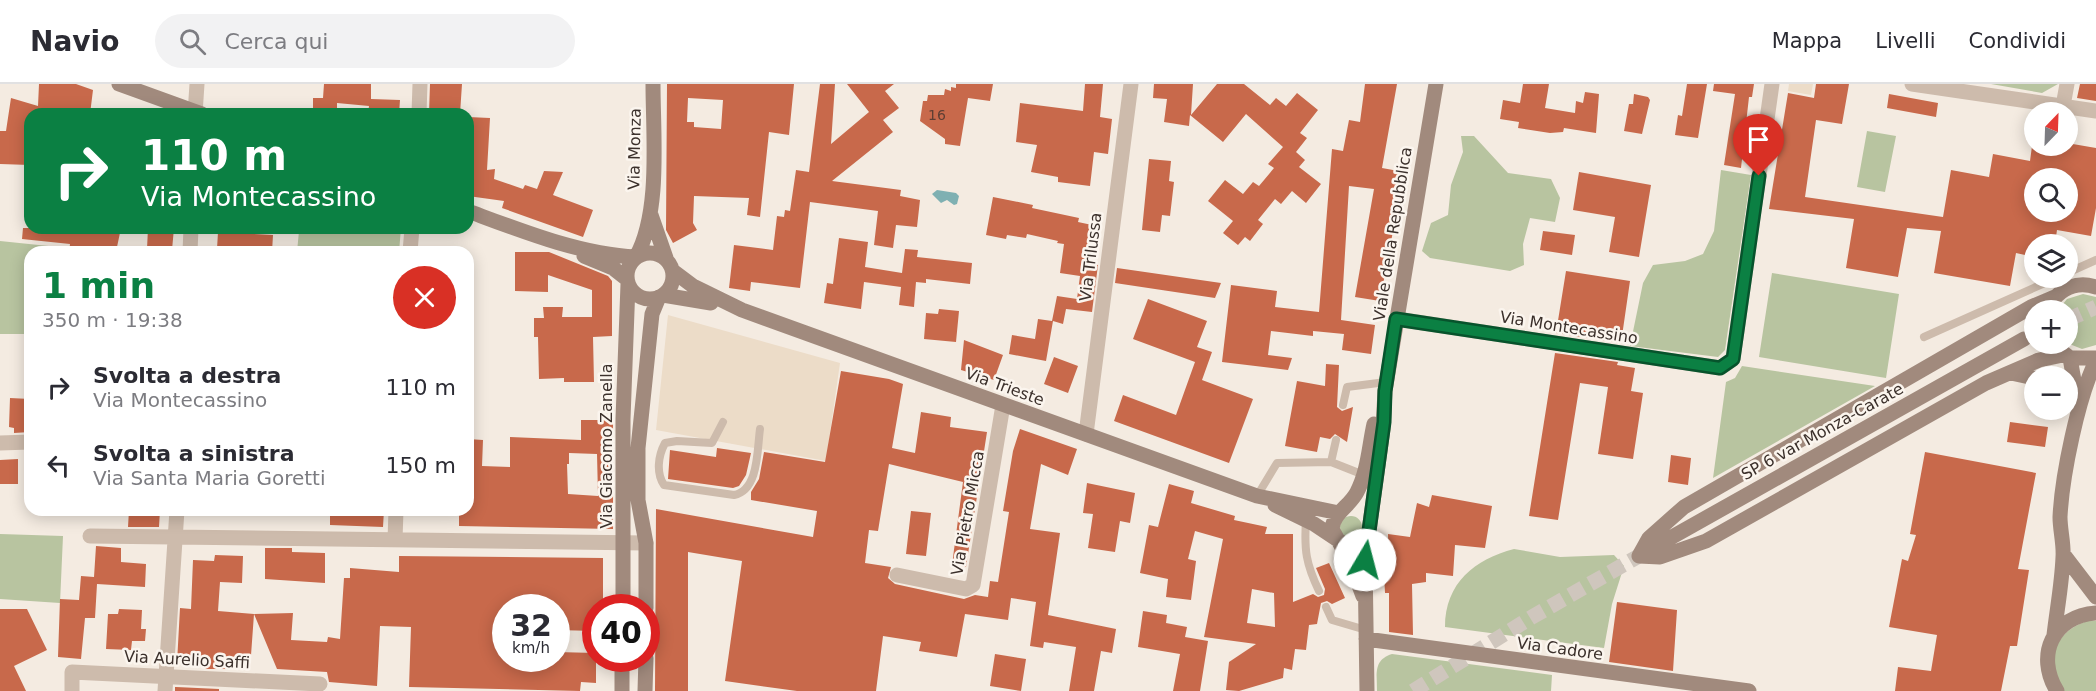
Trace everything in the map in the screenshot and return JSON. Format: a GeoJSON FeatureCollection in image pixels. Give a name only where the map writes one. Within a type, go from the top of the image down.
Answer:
{"type":"FeatureCollection","features":[{"type":"Feature","properties":{"kind":"street"},"geometry":{"type":"LineString","coordinates":[[108,84],[122,86],[184,108]]}},
{"type":"Feature","properties":{"kind":"street"},"geometry":{"type":"LineString","coordinates":[[197,84],[198,108]]}},
{"type":"Feature","properties":{"kind":"street"},"geometry":{"type":"LineString","coordinates":[[419,108],[420,84]]}},
{"type":"Feature","properties":{"kind":"street","name":"Via Monza"},"geometry":{"type":"LineString","coordinates":[[636,257],[644,242],[651,215],[653,84]]}},
{"type":"Feature","properties":{"kind":"street","name":"Via Trilussa"},"geometry":{"type":"LineString","coordinates":[[1086,434],[1131,84]]}},
{"type":"Feature","properties":{"kind":"street","name":"Viale della Repubblica"},"geometry":{"type":"LineString","coordinates":[[1365,607],[1355,573],[1336,540],[1332,523],[1356,495],[1364,475],[1385,387],[1436,84]]}},
{"type":"Feature","properties":{"kind":"street","name":"Via Montecassino"},"geometry":{"type":"LineString","coordinates":[[1396,319],[1720,368],[1733,359],[1772,84]]}},
{"type":"Feature","properties":{"kind":"street"},"geometry":{"type":"LineString","coordinates":[[1912,84],[2036,102]]}},
{"type":"Feature","properties":{"kind":"street"},"geometry":{"type":"LineString","coordinates":[[2064,102],[2067,84]]}},
{"type":"Feature","properties":{"kind":"street"},"geometry":{"type":"LineString","coordinates":[[2078,108],[2096,111]]}},
{"type":"Feature","properties":{"kind":"street"},"geometry":{"type":"LineString","coordinates":[[474,213],[605,264],[628,282],[634,293],[643,298],[661,296],[672,285],[669,265],[650,252],[636,257],[608,254],[531,234]]}},
{"type":"Feature","properties":{"kind":"street","name":"Via Monza"},"geometry":{"type":"LineString","coordinates":[[651,215],[669,265]]}},
{"type":"Feature","properties":{"kind":"street"},"geometry":{"type":"LineString","coordinates":[[628,282],[629,266],[636,257]]}},
{"type":"Feature","properties":{"kind":"street","name":"Via Trieste"},"geometry":{"type":"LineString","coordinates":[[669,265],[693,286],[742,310],[1257,496],[1306,520],[1336,540]]}},
{"type":"Feature","properties":{"kind":"street","name":"Via Giacomo Zanella"},"geometry":{"type":"LineString","coordinates":[[623,594],[623,419],[628,282]]}},
{"type":"Feature","properties":{"kind":"street"},"geometry":{"type":"LineString","coordinates":[[2054,288],[2031,307],[1684,507],[1649,538],[1639,555],[1660,557],[1706,541],[1966,394],[2039,360],[2066,357],[2096,360],[2078,403]]}},
{"type":"Feature","properties":{"kind":"street","name":"Via Trieste"},"geometry":{"type":"LineString","coordinates":[[661,296],[688,297],[742,310]]}},
{"type":"Feature","properties":{"kind":"street","name":"Via Giacomo Zanella"},"geometry":{"type":"LineString","coordinates":[[646,594],[646,543],[638,500],[638,448],[652,314],[661,296]]}},
{"type":"Feature","properties":{"kind":"street","name":"SP 6 var Monza-Carate"},"geometry":{"type":"LineString","coordinates":[[1639,555],[2024,339]]}},
{"type":"Feature","properties":{"kind":"street"},"geometry":{"type":"LineString","coordinates":[[2063,354],[2066,357],[2067,366]]}},
{"type":"Feature","properties":{"kind":"street"},"geometry":{"type":"LineString","coordinates":[[2011,374],[2024,376]]}},
{"type":"Feature","properties":{"kind":"street","name":"Viale della Repubblica"},"geometry":{"type":"LineString","coordinates":[[1367,691],[1365,607],[1369,530],[1384,422],[1385,387]]}},
{"type":"Feature","properties":{"kind":"street","name":"Via Pietro Micca"},"geometry":{"type":"LineString","coordinates":[[897,575],[966,589],[973,585],[1003,405]]}},
{"type":"Feature","properties":{"kind":"street"},"geometry":{"type":"LineString","coordinates":[[2057,691],[2050,679],[2047,664],[2048,649],[2054,635],[2064,555],[2060,516],[2073,420]]}},
{"type":"Feature","properties":{"kind":"street"},"geometry":{"type":"LineString","coordinates":[[0,443],[24,442]]}},
{"type":"Feature","properties":{"kind":"street","name":"Via Trieste"},"geometry":{"type":"LineString","coordinates":[[1257,496],[1342,511]]}},
{"type":"Feature","properties":{"kind":"street"},"geometry":{"type":"LineString","coordinates":[[1336,540],[1353,546],[1359,545],[1369,530],[1357,510],[1342,511]]}},
{"type":"Feature","properties":{"kind":"street"},"geometry":{"type":"LineString","coordinates":[[165,683],[177,516]]}},
{"type":"Feature","properties":{"kind":"street"},"geometry":{"type":"LineString","coordinates":[[395,540],[396,516]]}},
{"type":"Feature","properties":{"kind":"street"},"geometry":{"type":"LineString","coordinates":[[90,536],[646,543]]}},
{"type":"Feature","properties":{"kind":"street"},"geometry":{"type":"LineString","coordinates":[[2064,555],[2096,597]]}},
{"type":"Feature","properties":{"kind":"street"},"geometry":{"type":"LineString","coordinates":[[2054,635],[2067,622],[2083,614],[2096,614]]}},
{"type":"Feature","properties":{"kind":"street","name":"Via Cadore"},"geometry":{"type":"LineString","coordinates":[[1366,634],[1749,691]]}},
{"type":"Feature","properties":{"kind":"street","name":"Via Aurelio Saffi"},"geometry":{"type":"LineString","coordinates":[[72,691],[72,672],[165,683],[320,684]]}},
{"type":"Feature","properties":{"kind":"street"},"geometry":{"type":"LineString","coordinates":[[622,672],[622,691]]}},
{"type":"Feature","properties":{"kind":"street"},"geometry":{"type":"LineString","coordinates":[[645,691],[646,672]]}},
{"type":"Feature","properties":{"kind":"lane"},"geometry":{"type":"LineString","coordinates":[[2078,268],[2096,260]]}},
{"type":"Feature","properties":{"kind":"lane"},"geometry":{"type":"LineString","coordinates":[[1924,337],[2051,288]]}},
{"type":"Feature","properties":{"kind":"lane"},"geometry":{"type":"LineString","coordinates":[[1343,405],[1347,387],[1385,387]]}},
{"type":"Feature","properties":{"kind":"lane"},"geometry":{"type":"LineString","coordinates":[[723,422],[712,443],[677,441],[665,443],[659,460],[661,480],[664,485],[734,495],[744,492],[751,484],[760,429]]}},
{"type":"Feature","properties":{"kind":"lane"},"geometry":{"type":"LineString","coordinates":[[1331,462],[1336,440]]}},
{"type":"Feature","properties":{"kind":"lane"},"geometry":{"type":"LineString","coordinates":[[1257,496],[1277,463],[1331,462],[1364,475]]}},
{"type":"Feature","properties":{"kind":"lane"},"geometry":{"type":"LineString","coordinates":[[1306,520],[1304,545],[1307,565],[1319,591]]}},
{"type":"Feature","properties":{"kind":"lane"},"geometry":{"type":"LineString","coordinates":[[1326,607],[1332,620],[1366,634]]}},
{"type":"Feature","properties":{"kind":"green space"},"geometry":{"type":"Polygon","coordinates":[[[1991,84],[2058,84],[2042,93],[1991,84]]]}},
{"type":"Feature","properties":{"kind":"green space"},"geometry":{"type":"Polygon","coordinates":[[[1867,131],[1896,136],[1885,192],[1857,187],[1867,131]]]}},
{"type":"Feature","properties":{"kind":"green space"},"geometry":{"type":"Polygon","coordinates":[[[1461,136],[1474,136],[1508,173],[1551,179],[1560,198],[1555,222],[1530,218],[1523,244],[1524,265],[1510,271],[1430,258],[1422,251],[1431,223],[1448,215],[1451,185],[1463,152],[1461,136]]]}},
{"type":"Feature","properties":{"kind":"green space"},"geometry":{"type":"Polygon","coordinates":[[[1721,170],[1751,175],[1725,350],[1718,357],[1630,346],[1643,283],[1653,265],[1685,261],[1703,254],[1714,231],[1721,170]]]}},
{"type":"Feature","properties":{"kind":"green space"},"geometry":{"type":"Polygon","coordinates":[[[299,234],[400,234],[400,246],[298,246],[299,234]]]}},
{"type":"Feature","properties":{"kind":"green space"},"geometry":{"type":"Polygon","coordinates":[[[0,241],[48,246],[24,246],[24,334],[0,334],[0,241]]]}},
{"type":"Feature","properties":{"kind":"green space"},"geometry":{"type":"Polygon","coordinates":[[[1772,273],[1899,294],[1886,378],[1759,357],[1772,273]]]}},
{"type":"Feature","properties":{"kind":"green space"},"geometry":{"type":"Polygon","coordinates":[[[2083,294],[2096,297],[2096,345],[2082,349],[2078,347],[2078,300],[2067,299],[2083,294]]]}},
{"type":"Feature","properties":{"kind":"green space"},"geometry":{"type":"Polygon","coordinates":[[[1742,366],[1875,386],[1713,478],[1726,382],[1735,378],[1742,366]]]}},
{"type":"Feature","properties":{"kind":"green space"},"geometry":{"type":"Polygon","coordinates":[[[1351,516],[1359,519],[1362,527],[1359,535],[1351,538],[1343,535],[1340,527],[1343,519],[1351,516]]]}},
{"type":"Feature","properties":{"kind":"green space"},"geometry":{"type":"Polygon","coordinates":[[[0,534],[63,536],[60,603],[0,599],[0,534]]]}},
{"type":"Feature","properties":{"kind":"green space"},"geometry":{"type":"Polygon","coordinates":[[[1514,549],[1560,557],[1614,555],[1624,566],[1612,604],[1604,648],[1445,627],[1450,598],[1465,575],[1487,559],[1514,549]]]}},
{"type":"Feature","properties":{"kind":"green space"},"geometry":{"type":"Polygon","coordinates":[[[2087,621],[2096,621],[2096,691],[2064,691],[2054,669],[2055,649],[2066,633],[2087,621]]]}},
{"type":"Feature","properties":{"kind":"green space"},"geometry":{"type":"Polygon","coordinates":[[[1392,654],[1552,675],[1551,691],[1377,691],[1377,668],[1382,660],[1392,654]]]}},
{"type":"Feature","properties":{"kind":"shaded area"},"geometry":{"type":"Polygon","coordinates":[[[1789,84],[1813,84],[1811,95],[1788,91],[1789,84]]]}},
{"type":"Feature","properties":{"kind":"shaded area"},"geometry":{"type":"Polygon","coordinates":[[[668,315],[840,363],[826,461],[656,430],[668,315]]]}},
{"type":"Feature","properties":{"kind":"water"},"geometry":{"type":"Polygon","coordinates":[[[937,190],[956,193],[959,196],[957,204],[954,205],[947,200],[941,203],[932,194],[937,190]]]}},
{"type":"Feature","properties":{"kind":"building"},"geometry":{"type":"Polygon","coordinates":[[[39,84],[76,84],[93,90],[91,108],[24,108],[24,165],[0,164],[0,131],[6,131],[11,98],[38,106],[39,84]]]}},
{"type":"Feature","properties":{"kind":"building"},"geometry":{"type":"Polygon","coordinates":[[[324,84],[371,84],[371,99],[400,100],[399,108],[369,108],[369,106],[337,103],[337,108],[313,108],[313,98],[323,98],[324,84]]]}},
{"type":"Feature","properties":{"kind":"building"},"geometry":{"type":"Polygon","coordinates":[[[430,84],[462,84],[460,108],[429,108],[430,84]]]}},
{"type":"Feature","properties":{"kind":"building"},"geometry":{"type":"Polygon","coordinates":[[[667,84],[794,84],[789,135],[769,132],[760,217],[747,215],[749,198],[694,196],[693,223],[697,230],[673,243],[666,230],[667,84]],[[688,98],[687,122],[694,122],[694,127],[721,129],[723,100],[688,98]]]}},
{"type":"Feature","properties":{"kind":"building"},"geometry":{"type":"Polygon","coordinates":[[[820,84],[835,84],[831,144],[869,112],[847,84],[894,84],[885,91],[899,108],[883,120],[893,132],[832,181],[901,190],[900,196],[920,200],[917,227],[896,225],[893,248],[874,245],[878,211],[810,202],[800,288],[751,282],[750,291],[729,288],[734,245],[773,250],[777,216],[784,217],[785,210],[790,211],[796,170],[809,172],[820,84]]]}},
{"type":"Feature","properties":{"kind":"building"},"geometry":{"type":"Polygon","coordinates":[[[956,84],[993,84],[990,101],[968,98],[960,146],[945,144],[945,139],[920,121],[923,101],[927,101],[928,95],[944,95],[945,89],[951,91],[951,87],[956,88],[956,84]]]}},
{"type":"Feature","properties":{"kind":"building"},"geometry":{"type":"Polygon","coordinates":[[[1085,84],[1103,84],[1100,117],[1112,119],[1108,154],[1094,152],[1090,186],[1058,182],[1058,177],[1031,172],[1037,145],[1016,142],[1020,103],[1083,111],[1085,84]]]}},
{"type":"Feature","properties":{"kind":"building"},"geometry":{"type":"Polygon","coordinates":[[[1154,84],[1193,84],[1191,115],[1217,84],[1244,84],[1270,105],[1276,98],[1286,106],[1297,93],[1318,110],[1300,133],[1307,138],[1296,152],[1305,160],[1299,167],[1321,184],[1306,203],[1292,191],[1281,204],[1275,199],[1258,220],[1263,224],[1250,241],[1245,237],[1238,245],[1223,233],[1233,221],[1208,201],[1225,180],[1243,194],[1253,182],[1259,186],[1274,168],[1268,164],[1283,147],[1246,114],[1223,142],[1190,115],[1189,126],[1164,122],[1167,99],[1153,98],[1154,84]]]}},
{"type":"Feature","properties":{"kind":"building"},"geometry":{"type":"Polygon","coordinates":[[[1365,84],[1397,84],[1382,168],[1404,172],[1380,301],[1355,297],[1374,189],[1349,186],[1341,320],[1375,325],[1371,354],[1342,350],[1344,334],[1313,331],[1313,336],[1271,331],[1268,355],[1292,358],[1288,370],[1222,362],[1231,285],[1277,291],[1275,307],[1319,312],[1332,149],[1343,151],[1349,120],[1360,122],[1365,84]]]}},
{"type":"Feature","properties":{"kind":"building"},"geometry":{"type":"Polygon","coordinates":[[[1523,84],[1549,84],[1545,108],[1575,113],[1576,101],[1583,103],[1585,92],[1599,94],[1596,133],[1564,128],[1563,132],[1550,133],[1518,128],[1519,122],[1500,119],[1503,100],[1520,103],[1523,84]]]}},
{"type":"Feature","properties":{"kind":"building"},"geometry":{"type":"Polygon","coordinates":[[[1687,84],[1707,84],[1698,138],[1675,135],[1678,115],[1682,116],[1687,84]]]}},
{"type":"Feature","properties":{"kind":"building"},"geometry":{"type":"Polygon","coordinates":[[[1714,84],[1754,84],[1752,97],[1749,97],[1741,168],[1724,165],[1735,94],[1713,91],[1714,84]]]}},
{"type":"Feature","properties":{"kind":"building"},"geometry":{"type":"Polygon","coordinates":[[[1816,84],[1849,84],[1842,124],[1816,120],[1805,197],[1943,217],[1951,170],[1989,177],[1993,154],[2030,161],[2031,156],[2078,156],[2078,145],[2096,148],[2096,208],[2091,236],[2057,230],[2056,234],[2024,234],[2024,255],[2016,253],[2010,286],[1934,273],[1941,231],[1907,228],[1898,277],[1846,268],[1854,219],[1769,209],[1788,93],[1814,98],[1816,84]]]}},
{"type":"Feature","properties":{"kind":"building"},"geometry":{"type":"Polygon","coordinates":[[[2080,84],[2096,84],[2096,101],[2077,98],[2080,84]]]}},
{"type":"Feature","properties":{"kind":"building"},"geometry":{"type":"Polygon","coordinates":[[[1634,94],[1648,97],[1650,100],[1642,134],[1624,131],[1629,104],[1633,104],[1634,94]]]}},
{"type":"Feature","properties":{"kind":"building"},"geometry":{"type":"Polygon","coordinates":[[[1889,94],[1938,103],[1936,117],[1887,108],[1889,94]]]}},
{"type":"Feature","properties":{"kind":"building"},"geometry":{"type":"Polygon","coordinates":[[[474,117],[490,118],[487,170],[495,169],[494,179],[523,189],[525,185],[537,189],[544,171],[563,172],[553,195],[593,210],[583,237],[502,208],[504,201],[474,197],[474,117]]]}},
{"type":"Feature","properties":{"kind":"building"},"geometry":{"type":"Polygon","coordinates":[[[1149,159],[1171,161],[1169,181],[1174,182],[1170,216],[1162,215],[1160,232],[1142,230],[1149,159]]]}},
{"type":"Feature","properties":{"kind":"building"},"geometry":{"type":"Polygon","coordinates":[[[1579,172],[1651,185],[1639,257],[1609,252],[1615,217],[1573,210],[1579,172]]]}},
{"type":"Feature","properties":{"kind":"building"},"geometry":{"type":"Polygon","coordinates":[[[993,197],[1079,218],[1078,222],[1092,225],[1085,262],[1098,265],[1092,312],[1066,309],[1063,324],[1053,321],[1046,361],[1009,354],[1012,335],[1035,339],[1038,319],[1052,321],[1057,296],[1077,299],[1080,276],[1060,273],[1064,244],[1057,243],[1058,241],[1027,234],[1026,238],[1007,235],[1006,239],[986,235],[993,197]]]}},
{"type":"Feature","properties":{"kind":"building"},"geometry":{"type":"Polygon","coordinates":[[[23,228],[24,234],[120,234],[117,246],[70,246],[70,244],[22,239],[23,228]]]}},
{"type":"Feature","properties":{"kind":"building"},"geometry":{"type":"Polygon","coordinates":[[[1543,231],[1575,235],[1572,255],[1540,250],[1543,231]]]}},
{"type":"Feature","properties":{"kind":"building"},"geometry":{"type":"Polygon","coordinates":[[[148,234],[173,234],[172,246],[147,246],[148,234]]]}},
{"type":"Feature","properties":{"kind":"building"},"geometry":{"type":"Polygon","coordinates":[[[218,234],[273,235],[272,246],[217,246],[218,234]]]}},
{"type":"Feature","properties":{"kind":"building"},"geometry":{"type":"Polygon","coordinates":[[[839,238],[868,242],[865,267],[902,273],[905,249],[918,250],[917,257],[972,263],[970,284],[926,279],[926,283],[916,282],[914,307],[899,305],[901,287],[864,282],[861,309],[824,303],[827,283],[833,284],[839,238]]]}},
{"type":"Feature","properties":{"kind":"building"},"geometry":{"type":"Polygon","coordinates":[[[515,252],[549,252],[608,276],[612,281],[612,336],[593,337],[594,382],[564,382],[564,378],[539,379],[538,337],[534,337],[534,318],[544,318],[543,307],[563,307],[562,317],[592,317],[592,290],[548,275],[548,292],[515,291],[515,252]]]}},
{"type":"Feature","properties":{"kind":"building"},"geometry":{"type":"Polygon","coordinates":[[[1117,268],[1221,283],[1215,298],[1115,283],[1117,268]]]}},
{"type":"Feature","properties":{"kind":"building"},"geometry":{"type":"Polygon","coordinates":[[[1566,271],[1630,281],[1621,343],[1556,333],[1566,271]]]}},
{"type":"Feature","properties":{"kind":"building"},"geometry":{"type":"Polygon","coordinates":[[[1148,299],[1207,321],[1197,347],[1212,352],[1202,380],[1253,399],[1229,463],[1114,421],[1123,395],[1176,415],[1195,362],[1133,339],[1148,299]]]}},
{"type":"Feature","properties":{"kind":"building"},"geometry":{"type":"Polygon","coordinates":[[[939,309],[959,311],[956,342],[924,339],[926,313],[938,314],[939,309]]]}},
{"type":"Feature","properties":{"kind":"building"},"geometry":{"type":"Polygon","coordinates":[[[964,340],[1003,355],[994,380],[961,370],[964,340]]]}},
{"type":"Feature","properties":{"kind":"building"},"geometry":{"type":"Polygon","coordinates":[[[1555,353],[1618,362],[1617,365],[1635,368],[1631,391],[1643,393],[1633,459],[1598,454],[1608,387],[1580,383],[1558,520],[1529,516],[1555,353]]]}},
{"type":"Feature","properties":{"kind":"building"},"geometry":{"type":"Polygon","coordinates":[[[1054,357],[1078,366],[1068,393],[1044,384],[1054,357]]]}},
{"type":"Feature","properties":{"kind":"building"},"geometry":{"type":"Polygon","coordinates":[[[1326,364],[1339,365],[1337,407],[1342,411],[1353,407],[1347,442],[1335,434],[1330,439],[1320,437],[1317,452],[1285,446],[1297,381],[1325,386],[1326,364]]]}},
{"type":"Feature","properties":{"kind":"building"},"geometry":{"type":"Polygon","coordinates":[[[841,371],[889,379],[903,384],[892,448],[915,453],[921,412],[951,417],[950,427],[987,432],[966,567],[952,565],[963,482],[889,464],[878,531],[869,530],[865,563],[891,567],[888,578],[895,584],[964,599],[975,595],[988,597],[990,581],[998,582],[1009,512],[1003,511],[1013,451],[1020,429],[1077,449],[1068,475],[1041,464],[1030,529],[1060,533],[1048,615],[1116,629],[1112,653],[1101,651],[1094,691],[1069,691],[1076,647],[1044,642],[1043,648],[1030,646],[1036,602],[1011,598],[1008,620],[965,614],[957,657],[919,651],[921,642],[883,636],[876,691],[797,691],[725,681],[742,561],[688,552],[688,691],[655,691],[655,672],[660,672],[660,594],[656,594],[656,509],[813,537],[817,511],[751,500],[751,492],[759,479],[764,452],[825,462],[841,371]]]}},
{"type":"Feature","properties":{"kind":"building"},"geometry":{"type":"Polygon","coordinates":[[[10,398],[24,399],[24,432],[14,433],[14,428],[9,427],[10,398]]]}},
{"type":"Feature","properties":{"kind":"building"},"geometry":{"type":"Polygon","coordinates":[[[581,420],[613,420],[613,529],[459,526],[459,516],[474,516],[474,439],[483,440],[482,466],[510,467],[510,437],[581,440],[581,420]],[[569,453],[568,494],[598,496],[597,454],[569,453]]]}},
{"type":"Feature","properties":{"kind":"building"},"geometry":{"type":"Polygon","coordinates":[[[2010,422],[2048,427],[2045,447],[2007,442],[2010,422]]]}},
{"type":"Feature","properties":{"kind":"building"},"geometry":{"type":"Polygon","coordinates":[[[717,448],[751,453],[746,475],[739,486],[733,488],[668,479],[670,450],[716,457],[717,448]]]}},
{"type":"Feature","properties":{"kind":"building"},"geometry":{"type":"Polygon","coordinates":[[[1925,452],[2036,473],[2018,569],[2029,570],[2017,646],[2010,646],[2001,691],[1895,691],[1898,667],[1931,671],[1937,635],[1889,627],[1902,559],[1908,561],[1916,535],[1910,534],[1925,452]]]}},
{"type":"Feature","properties":{"kind":"building"},"geometry":{"type":"Polygon","coordinates":[[[1671,455],[1691,458],[1688,485],[1668,482],[1671,455]]]}},
{"type":"Feature","properties":{"kind":"building"},"geometry":{"type":"Polygon","coordinates":[[[18,459],[18,484],[0,484],[0,460],[18,459]]]}},
{"type":"Feature","properties":{"kind":"building"},"geometry":{"type":"Polygon","coordinates":[[[1087,483],[1135,493],[1130,523],[1120,521],[1115,552],[1088,548],[1093,514],[1083,513],[1087,483]]]}},
{"type":"Feature","properties":{"kind":"building"},"geometry":{"type":"Polygon","coordinates":[[[1169,484],[1194,491],[1191,503],[1235,516],[1234,520],[1267,527],[1265,534],[1293,534],[1293,602],[1313,594],[1318,597],[1324,595],[1325,589],[1316,568],[1329,563],[1345,598],[1332,604],[1327,601],[1321,603],[1317,624],[1309,625],[1306,650],[1295,649],[1292,670],[1284,668],[1283,678],[1239,691],[1226,690],[1229,662],[1256,644],[1204,637],[1223,539],[1195,531],[1188,559],[1196,561],[1191,600],[1166,597],[1168,579],[1140,573],[1149,525],[1158,527],[1169,484]],[[1252,589],[1247,623],[1275,627],[1274,593],[1252,589]]]}},
{"type":"Feature","properties":{"kind":"building"},"geometry":{"type":"Polygon","coordinates":[[[1432,495],[1492,506],[1485,548],[1455,545],[1453,576],[1426,573],[1426,582],[1412,584],[1413,635],[1389,632],[1389,593],[1385,593],[1384,574],[1389,574],[1388,534],[1410,537],[1417,503],[1429,507],[1432,495]]]}},
{"type":"Feature","properties":{"kind":"building"},"geometry":{"type":"Polygon","coordinates":[[[911,511],[931,513],[926,556],[906,554],[911,511]]]}},
{"type":"Feature","properties":{"kind":"building"},"geometry":{"type":"Polygon","coordinates":[[[129,516],[160,516],[159,527],[128,527],[129,516]]]}},
{"type":"Feature","properties":{"kind":"building"},"geometry":{"type":"Polygon","coordinates":[[[330,516],[384,516],[383,527],[330,525],[330,516]]]}},
{"type":"Feature","properties":{"kind":"building"},"geometry":{"type":"Polygon","coordinates":[[[96,546],[121,548],[121,562],[146,564],[145,587],[97,584],[95,618],[85,618],[81,659],[58,657],[60,599],[79,600],[81,576],[94,577],[96,546]]]}},
{"type":"Feature","properties":{"kind":"building"},"geometry":{"type":"Polygon","coordinates":[[[265,548],[292,548],[292,552],[325,553],[325,583],[265,579],[265,548]]]}},
{"type":"Feature","properties":{"kind":"building"},"geometry":{"type":"Polygon","coordinates":[[[215,555],[243,556],[242,583],[220,582],[218,611],[254,614],[250,669],[205,669],[210,666],[177,663],[180,608],[191,609],[193,560],[214,561],[215,555]]]}},
{"type":"Feature","properties":{"kind":"building"},"geometry":{"type":"Polygon","coordinates":[[[399,556],[603,558],[603,594],[582,594],[582,631],[570,630],[570,594],[492,594],[492,672],[570,672],[570,652],[582,653],[582,672],[596,672],[596,683],[581,682],[580,691],[409,687],[411,627],[380,626],[377,686],[329,682],[327,672],[277,669],[254,614],[293,613],[291,640],[327,642],[328,637],[340,639],[344,578],[350,578],[350,568],[399,572],[399,556]]]}},
{"type":"Feature","properties":{"kind":"building"},"geometry":{"type":"Polygon","coordinates":[[[1617,602],[1677,610],[1673,671],[1609,662],[1617,602]]]}},
{"type":"Feature","properties":{"kind":"building"},"geometry":{"type":"Polygon","coordinates":[[[0,609],[27,609],[47,650],[14,666],[26,691],[0,691],[0,609]]]}},
{"type":"Feature","properties":{"kind":"building"},"geometry":{"type":"Polygon","coordinates":[[[119,609],[142,610],[141,629],[146,629],[145,641],[132,641],[131,650],[106,649],[108,614],[118,614],[119,609]]]}},
{"type":"Feature","properties":{"kind":"building"},"geometry":{"type":"Polygon","coordinates":[[[1143,611],[1167,615],[1166,623],[1187,627],[1185,637],[1208,641],[1200,691],[1173,691],[1180,654],[1138,647],[1143,611]]]}},
{"type":"Feature","properties":{"kind":"building"},"geometry":{"type":"Polygon","coordinates":[[[995,654],[1026,659],[1021,691],[990,686],[995,654]]]}},
{"type":"Feature","properties":{"kind":"building"},"geometry":{"type":"Polygon","coordinates":[[[175,687],[219,689],[219,691],[175,691],[175,687]]]}},
{"type":"Feature","properties":{"kind":"tunnel"},"geometry":{"type":"LineString","coordinates":[[2078,315],[2096,307]]}},
{"type":"Feature","properties":{"kind":"tunnel"},"geometry":{"type":"LineString","coordinates":[[1413,691],[1532,617],[1639,556]]}},
{"type":"Feature","properties":{"kind":"route"},"geometry":{"type":"LineString","coordinates":[[1365,560],[1396,319],[1720,368],[1726,366],[1733,359],[1759,176]]}}]}
